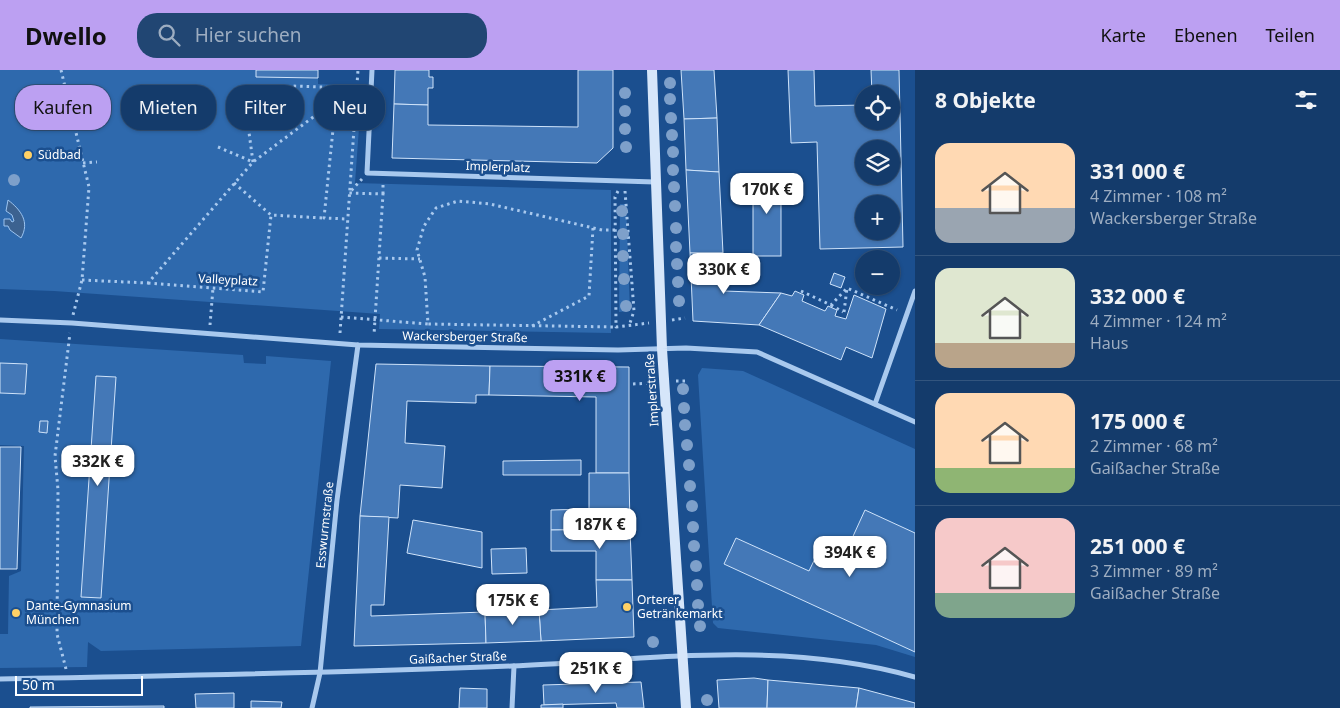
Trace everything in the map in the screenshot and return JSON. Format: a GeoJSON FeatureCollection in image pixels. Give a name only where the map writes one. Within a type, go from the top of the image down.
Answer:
{"type":"FeatureCollection","features":[{"type":"Feature","properties":{"kind":"main road","name":"Implerstraße"},"geometry":{"type":"LineString","coordinates":[[652,70],[662,348],[686,708]]}},
{"type":"Feature","properties":{"kind":"street"},"geometry":{"type":"LineString","coordinates":[[367,173],[372,70]]}},
{"type":"Feature","properties":{"kind":"street","name":"Implerplatz"},"geometry":{"type":"LineString","coordinates":[[367,173],[655,182]]}},
{"type":"Feature","properties":{"kind":"street"},"geometry":{"type":"LineString","coordinates":[[875,404],[915,291]]}},
{"type":"Feature","properties":{"kind":"street","name":"Wackersberger Straße"},"geometry":{"type":"LineString","coordinates":[[0,320],[72,323],[358,345],[729,349],[757,352],[915,422]]}},
{"type":"Feature","properties":{"kind":"street","name":"Esswurmstraße"},"geometry":{"type":"LineString","coordinates":[[312,708],[320,673],[337,500],[358,345]]}},
{"type":"Feature","properties":{"kind":"street","name":"Gaißacher Straße"},"geometry":{"type":"LineString","coordinates":[[0,679],[320,673],[514,666],[682,656],[785,656],[831,660],[879,667],[915,677]]}},
{"type":"Feature","properties":{"kind":"street"},"geometry":{"type":"LineString","coordinates":[[512,708],[514,666]]}},
{"type":"Feature","properties":{"kind":"path"},"geometry":{"type":"LineString","coordinates":[[61,70],[89,187],[82,280],[74,302],[55,456],[58,490],[57,634],[66,662],[66,678]]}},
{"type":"Feature","properties":{"kind":"path"},"geometry":{"type":"LineString","coordinates":[[357,85],[358,70]]}},
{"type":"Feature","properties":{"kind":"path"},"geometry":{"type":"LineString","coordinates":[[148,283],[253,162],[314,116]]}},
{"type":"Feature","properties":{"kind":"path"},"geometry":{"type":"LineString","coordinates":[[249,130],[253,162]]}},
{"type":"Feature","properties":{"kind":"path"},"geometry":{"type":"LineString","coordinates":[[324,218],[333,130]]}},
{"type":"Feature","properties":{"kind":"path"},"geometry":{"type":"LineString","coordinates":[[339,344],[354,130]]}},
{"type":"Feature","properties":{"kind":"path"},"geometry":{"type":"LineString","coordinates":[[218,147],[253,162]]}},
{"type":"Feature","properties":{"kind":"path"},"geometry":{"type":"LineString","coordinates":[[83,163],[97,162]]}},
{"type":"Feature","properties":{"kind":"path"},"geometry":{"type":"LineString","coordinates":[[349,194],[367,173]]}},
{"type":"Feature","properties":{"kind":"path"},"geometry":{"type":"LineString","coordinates":[[616,327],[615,197],[622,182]]}},
{"type":"Feature","properties":{"kind":"path"},"geometry":{"type":"LineString","coordinates":[[341,317],[428,324],[629,326],[634,311],[628,197],[622,182]]}},
{"type":"Feature","properties":{"kind":"path"},"geometry":{"type":"LineString","coordinates":[[234,183],[271,215],[347,219]]}},
{"type":"Feature","properties":{"kind":"path"},"geometry":{"type":"LineString","coordinates":[[349,194],[383,194],[373,345]]}},
{"type":"Feature","properties":{"kind":"path"},"geometry":{"type":"LineString","coordinates":[[428,324],[425,277],[417,250],[424,226],[436,208],[458,201],[490,204],[593,228],[615,230]]}},
{"type":"Feature","properties":{"kind":"path","name":"Valleyplatz"},"geometry":{"type":"LineString","coordinates":[[82,280],[262,292],[271,215]]}},
{"type":"Feature","properties":{"kind":"path"},"geometry":{"type":"LineString","coordinates":[[531,326],[589,296],[593,228]]}},
{"type":"Feature","properties":{"kind":"path"},"geometry":{"type":"LineString","coordinates":[[379,258],[420,260]]}},
{"type":"Feature","properties":{"kind":"path"},"geometry":{"type":"LineString","coordinates":[[209,333],[213,288]]}},
{"type":"Feature","properties":{"kind":"path"},"geometry":{"type":"LineString","coordinates":[[831,305],[847,288]]}},
{"type":"Feature","properties":{"kind":"path"},"geometry":{"type":"LineString","coordinates":[[801,291],[844,312],[847,288]]}},
{"type":"Feature","properties":{"kind":"path"},"geometry":{"type":"LineString","coordinates":[[847,288],[908,314]]}},
{"type":"Feature","properties":{"kind":"shaded area"},"geometry":{"type":"Polygon","coordinates":[[[0,70],[256,70],[257,77],[318,78],[318,84],[340,85],[314,85],[314,130],[359,130],[355,183],[611,190],[611,333],[379,329],[380,314],[54,291],[0,289],[0,70]]]}},
{"type":"Feature","properties":{"kind":"shaded area"},"geometry":{"type":"Polygon","coordinates":[[[8,200],[23,217],[25,227],[21,238],[10,230],[8,226],[4,226],[4,219],[14,221],[12,215],[6,211],[8,200]]]}},
{"type":"Feature","properties":{"kind":"shaded area"},"geometry":{"type":"Polygon","coordinates":[[[620,204],[626,204],[630,311],[619,312],[620,204]]]}},
{"type":"Feature","properties":{"kind":"shaded area"},"geometry":{"type":"Polygon","coordinates":[[[0,339],[243,355],[244,363],[266,364],[266,356],[331,361],[301,646],[101,651],[88,642],[87,667],[0,668],[0,634],[8,634],[9,576],[21,571],[24,446],[0,445],[0,393],[25,394],[27,365],[0,363],[0,339]]]}},
{"type":"Feature","properties":{"kind":"shaded area"},"geometry":{"type":"Polygon","coordinates":[[[702,368],[743,371],[915,449],[915,657],[876,645],[718,628],[713,623],[698,375],[702,368]]]}},
{"type":"Feature","properties":{"kind":"building"},"geometry":{"type":"Polygon","coordinates":[[[256,70],[318,70],[318,78],[256,77],[256,70]]]}},
{"type":"Feature","properties":{"kind":"building"},"geometry":{"type":"Polygon","coordinates":[[[395,70],[429,70],[429,77],[433,77],[433,88],[428,88],[428,105],[394,104],[395,70]]]}},
{"type":"Feature","properties":{"kind":"building"},"geometry":{"type":"Polygon","coordinates":[[[578,70],[613,70],[613,148],[597,163],[392,158],[394,104],[428,105],[428,125],[578,127],[578,70]]]}},
{"type":"Feature","properties":{"kind":"building"},"geometry":{"type":"Polygon","coordinates":[[[681,70],[714,70],[717,118],[684,119],[681,70]]]}},
{"type":"Feature","properties":{"kind":"building"},"geometry":{"type":"Polygon","coordinates":[[[788,70],[814,70],[815,106],[855,105],[855,130],[900,130],[900,114],[903,247],[820,249],[817,142],[791,143],[788,70]]]}},
{"type":"Feature","properties":{"kind":"building"},"geometry":{"type":"Polygon","coordinates":[[[871,70],[899,70],[899,85],[872,85],[871,70]]]}},
{"type":"Feature","properties":{"kind":"building"},"geometry":{"type":"Polygon","coordinates":[[[717,118],[719,172],[686,170],[684,119],[717,118]]]}},
{"type":"Feature","properties":{"kind":"building"},"geometry":{"type":"Polygon","coordinates":[[[686,170],[719,172],[723,253],[690,253],[686,170]]]}},
{"type":"Feature","properties":{"kind":"building"},"geometry":{"type":"Polygon","coordinates":[[[753,174],[781,174],[781,256],[753,256],[753,174]]]}},
{"type":"Feature","properties":{"kind":"building"},"geometry":{"type":"Polygon","coordinates":[[[690,253],[723,253],[724,291],[781,293],[759,325],[693,321],[690,253]]]}},
{"type":"Feature","properties":{"kind":"building"},"geometry":{"type":"Polygon","coordinates":[[[834,273],[845,277],[841,288],[830,284],[834,273]]]}},
{"type":"Feature","properties":{"kind":"building"},"geometry":{"type":"Polygon","coordinates":[[[795,291],[804,295],[802,301],[825,311],[828,306],[837,310],[835,316],[846,319],[854,295],[886,309],[872,358],[846,347],[841,360],[759,325],[781,293],[792,296],[795,291]]]}},
{"type":"Feature","properties":{"kind":"building"},"geometry":{"type":"Polygon","coordinates":[[[0,363],[27,364],[25,394],[0,393],[0,363]]]}},
{"type":"Feature","properties":{"kind":"building"},"geometry":{"type":"Polygon","coordinates":[[[376,364],[490,366],[489,395],[476,395],[476,403],[407,401],[405,443],[445,446],[442,488],[400,485],[398,518],[360,516],[376,364]]]}},
{"type":"Feature","properties":{"kind":"building"},"geometry":{"type":"Polygon","coordinates":[[[490,366],[629,367],[629,473],[596,473],[596,397],[489,395],[490,366]]]}},
{"type":"Feature","properties":{"kind":"building"},"geometry":{"type":"Polygon","coordinates":[[[96,376],[116,377],[101,598],[81,597],[96,376]]]}},
{"type":"Feature","properties":{"kind":"building"},"geometry":{"type":"Polygon","coordinates":[[[40,421],[48,421],[47,433],[39,432],[40,421]]]}},
{"type":"Feature","properties":{"kind":"building"},"geometry":{"type":"Polygon","coordinates":[[[0,447],[21,447],[17,569],[0,569],[0,447]]]}},
{"type":"Feature","properties":{"kind":"building"},"geometry":{"type":"Polygon","coordinates":[[[581,460],[581,475],[503,475],[503,461],[581,460]]]}},
{"type":"Feature","properties":{"kind":"building"},"geometry":{"type":"Polygon","coordinates":[[[589,473],[629,473],[630,529],[551,530],[551,510],[589,509],[589,473]]]}},
{"type":"Feature","properties":{"kind":"building"},"geometry":{"type":"Polygon","coordinates":[[[865,510],[915,533],[915,652],[724,564],[736,538],[809,571],[821,546],[844,556],[865,510]]]}},
{"type":"Feature","properties":{"kind":"building"},"geometry":{"type":"Polygon","coordinates":[[[360,516],[389,517],[384,605],[371,605],[371,616],[485,612],[486,643],[354,646],[360,516]]]}},
{"type":"Feature","properties":{"kind":"building"},"geometry":{"type":"Polygon","coordinates":[[[413,520],[482,532],[482,568],[407,553],[413,520]]]}},
{"type":"Feature","properties":{"kind":"building"},"geometry":{"type":"Polygon","coordinates":[[[630,529],[632,580],[596,580],[596,551],[551,551],[551,530],[630,529]]]}},
{"type":"Feature","properties":{"kind":"building"},"geometry":{"type":"Polygon","coordinates":[[[526,548],[527,573],[492,574],[491,549],[526,548]]]}},
{"type":"Feature","properties":{"kind":"building"},"geometry":{"type":"Polygon","coordinates":[[[596,580],[632,580],[634,637],[541,641],[539,610],[597,607],[596,580]]]}},
{"type":"Feature","properties":{"kind":"building"},"geometry":{"type":"Polygon","coordinates":[[[502,608],[539,610],[541,641],[486,643],[485,612],[502,611],[502,608]]]}},
{"type":"Feature","properties":{"kind":"building"},"geometry":{"type":"Polygon","coordinates":[[[754,678],[768,680],[767,708],[719,708],[717,680],[754,678]]]}},
{"type":"Feature","properties":{"kind":"building"},"geometry":{"type":"Polygon","coordinates":[[[768,680],[859,688],[856,708],[767,708],[768,680]]]}},
{"type":"Feature","properties":{"kind":"building"},"geometry":{"type":"Polygon","coordinates":[[[641,682],[644,708],[617,708],[616,703],[544,705],[543,685],[641,682]]]}},
{"type":"Feature","properties":{"kind":"building"},"geometry":{"type":"Polygon","coordinates":[[[460,688],[487,689],[487,708],[459,708],[460,688]]]}},
{"type":"Feature","properties":{"kind":"building"},"geometry":{"type":"Polygon","coordinates":[[[859,688],[915,703],[915,708],[856,708],[859,688]]]}},
{"type":"Feature","properties":{"kind":"building"},"geometry":{"type":"Polygon","coordinates":[[[234,693],[234,708],[196,708],[195,694],[234,693]]]}},
{"type":"Feature","properties":{"kind":"building"},"geometry":{"type":"Polygon","coordinates":[[[251,701],[282,702],[281,708],[251,708],[251,701]]]}},
{"type":"Feature","properties":{"kind":"building"},"geometry":{"type":"Polygon","coordinates":[[[563,704],[563,708],[541,708],[541,705],[563,704]]]}},
{"type":"Feature","properties":{"kind":"building"},"geometry":{"type":"Polygon","coordinates":[[[164,706],[164,708],[30,708],[30,707],[164,706]]]}},
{"type":"Feature","properties":{"kind":"place","name":"Südbad"},"geometry":{"type":"Point","coordinates":[28,155]}},
{"type":"Feature","properties":{"kind":"place","name":"Orterer Getränkemarkt"},"geometry":{"type":"Point","coordinates":[627,607]}},
{"type":"Feature","properties":{"kind":"place","name":"Dante-Gymnasium München"},"geometry":{"type":"Point","coordinates":[16,613]}}]}
